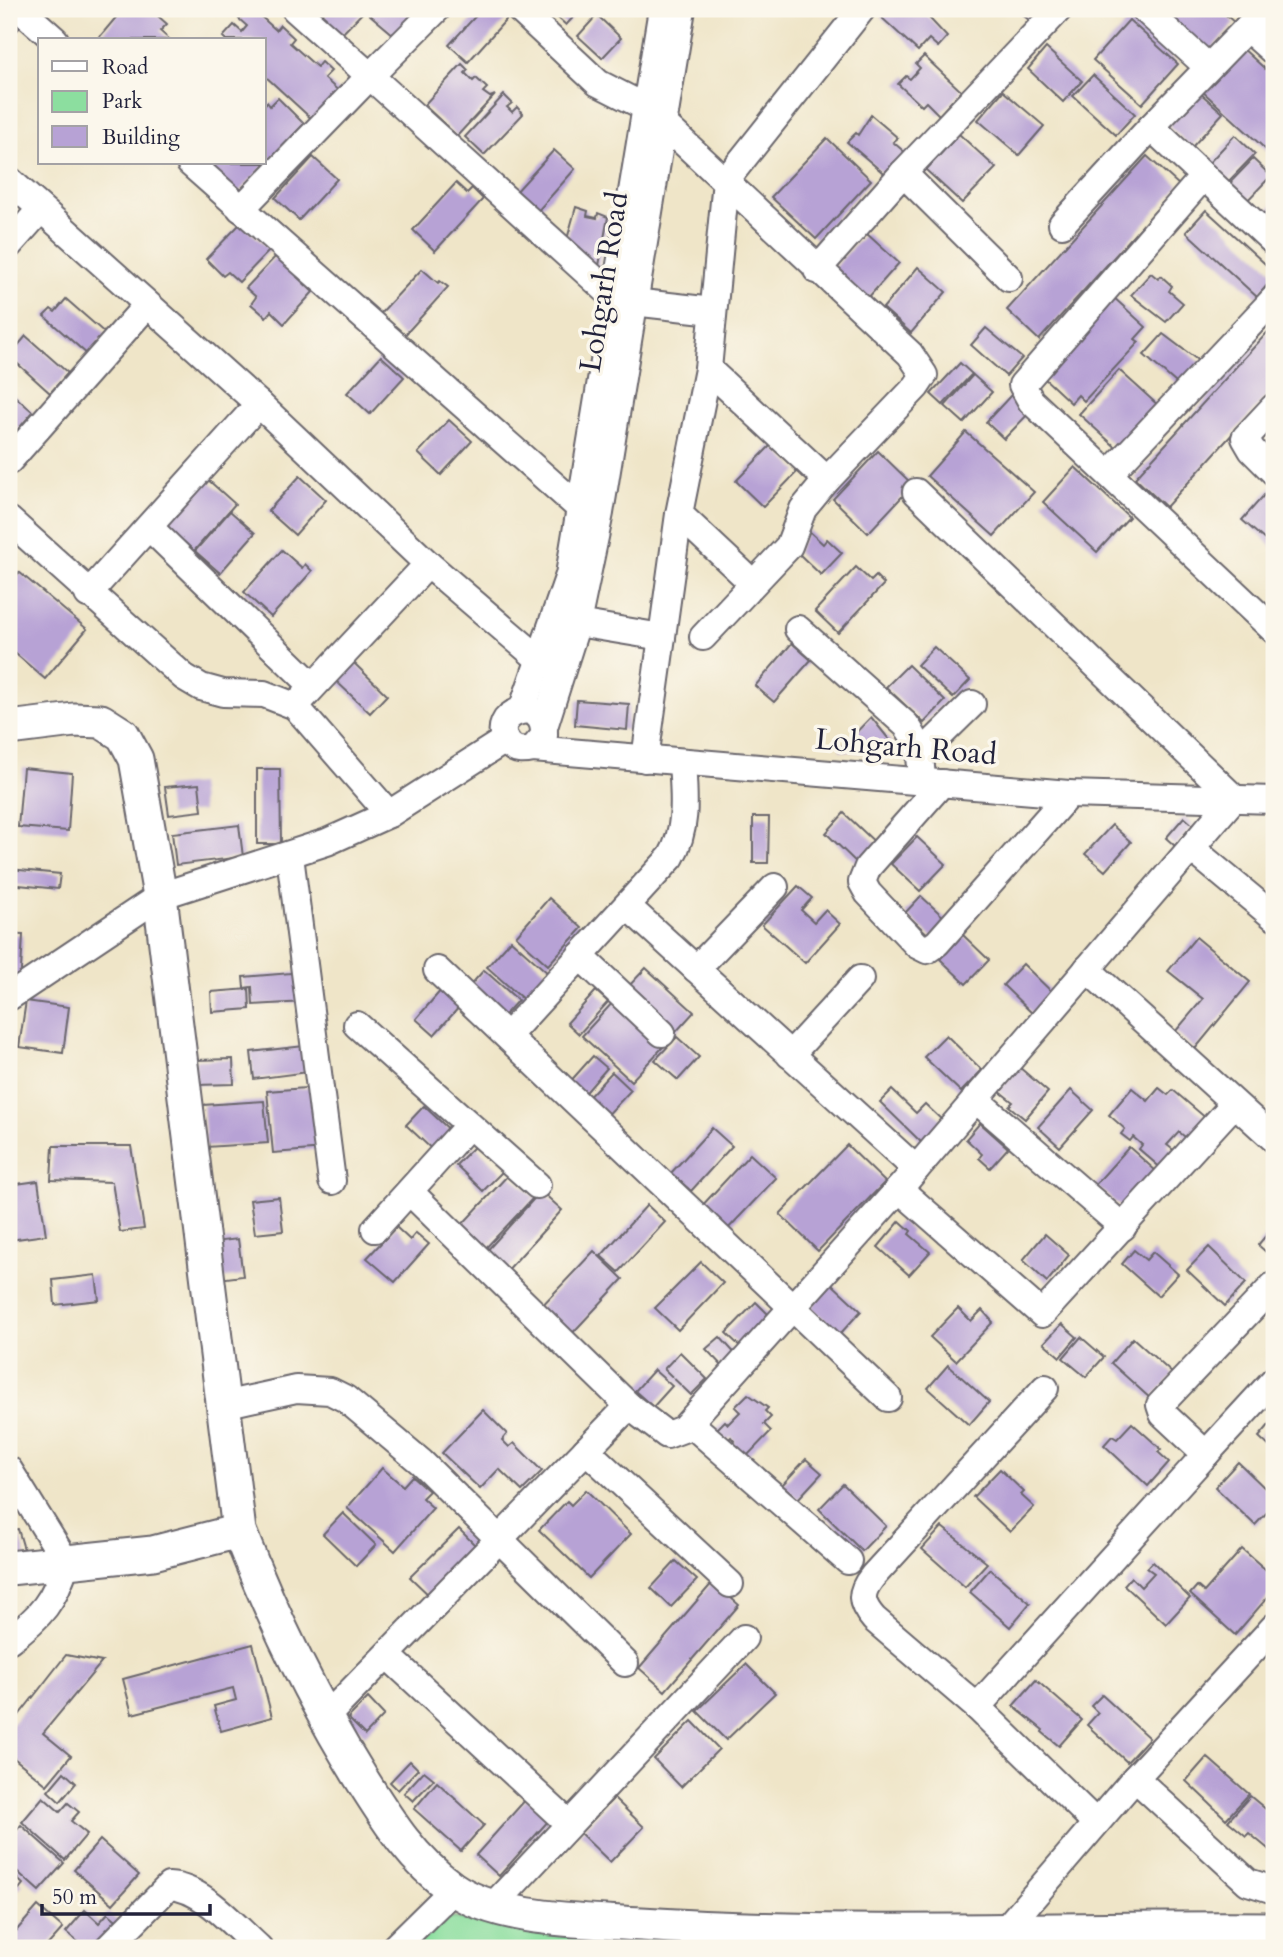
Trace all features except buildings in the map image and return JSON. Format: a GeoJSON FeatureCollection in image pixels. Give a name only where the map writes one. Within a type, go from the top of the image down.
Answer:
{"type":"FeatureCollection","features":[{"type":"Feature","properties":{"kind":"street"},"geometry":{"type":"LineString","coordinates":[[20,9],[53,38]]}},
{"type":"Feature","properties":{"kind":"street"},"geometry":{"type":"LineString","coordinates":[[295,9],[623,299],[713,310]]}},
{"type":"Feature","properties":{"kind":"street"},"geometry":{"type":"LineString","coordinates":[[241,209],[438,9]]}},
{"type":"Feature","properties":{"kind":"street"},"geometry":{"type":"LineString","coordinates":[[519,9],[598,83],[656,116],[726,180],[817,270],[910,354],[923,375],[916,387],[803,509],[789,546],[703,637]]}},
{"type":"Feature","properties":{"kind":"street"},"geometry":{"type":"LineString","coordinates":[[656,116],[662,9]]}},
{"type":"Feature","properties":{"kind":"street","name":"Lohgarh Road"},"geometry":{"type":"LineString","coordinates":[[682,9],[656,116],[623,299],[577,623],[551,665],[539,738],[645,759],[1069,794],[1274,800]]}},
{"type":"Feature","properties":{"kind":"street"},"geometry":{"type":"LineString","coordinates":[[645,759],[679,514],[708,369],[726,180],[862,9]]}},
{"type":"Feature","properties":{"kind":"street"},"geometry":{"type":"LineString","coordinates":[[817,270],[903,173],[1059,9]]}},
{"type":"Feature","properties":{"kind":"street"},"geometry":{"type":"LineString","coordinates":[[1144,9],[1207,66]]}},
{"type":"Feature","properties":{"kind":"street"},"geometry":{"type":"LineString","coordinates":[[1062,224],[1207,66],[1256,18],[1274,52]]}},
{"type":"Feature","properties":{"kind":"street"},"geometry":{"type":"LineString","coordinates":[[1151,127],[1274,243]]}},
{"type":"Feature","properties":{"kind":"street"},"geometry":{"type":"LineString","coordinates":[[191,164],[591,512],[569,575],[551,665],[522,710]]}},
{"type":"Feature","properties":{"kind":"street"},"geometry":{"type":"LineString","coordinates":[[903,173],[1009,278]]}},
{"type":"Feature","properties":{"kind":"street"},"geometry":{"type":"LineString","coordinates":[[1204,176],[1021,385],[1031,401],[1274,630]]}},
{"type":"Feature","properties":{"kind":"street"},"geometry":{"type":"LineString","coordinates":[[9,180],[259,404],[428,564],[551,665]]}},
{"type":"Feature","properties":{"kind":"street"},"geometry":{"type":"LineString","coordinates":[[9,245],[41,209]]}},
{"type":"Feature","properties":{"kind":"street"},"geometry":{"type":"LineString","coordinates":[[1109,474],[1274,299]]}},
{"type":"Feature","properties":{"kind":"street"},"geometry":{"type":"LineString","coordinates":[[9,461],[147,306]]}},
{"type":"Feature","properties":{"kind":"street"},"geometry":{"type":"LineString","coordinates":[[708,369],[827,480]]}},
{"type":"Feature","properties":{"kind":"street"},"geometry":{"type":"LineString","coordinates":[[89,594],[259,404]]}},
{"type":"Feature","properties":{"kind":"street"},"geometry":{"type":"LineString","coordinates":[[1274,407],[1245,438],[1252,450],[1274,471]]}},
{"type":"Feature","properties":{"kind":"street"},"geometry":{"type":"LineString","coordinates":[[411,1193],[629,1406],[667,1435],[676,1434],[690,1423],[907,1179],[1234,798],[916,492]]}},
{"type":"Feature","properties":{"kind":"street"},"geometry":{"type":"LineString","coordinates":[[679,514],[743,574]]}},
{"type":"Feature","properties":{"kind":"street"},"geometry":{"type":"LineString","coordinates":[[9,520],[184,677],[201,687],[223,693],[264,694],[295,706],[388,814]]}},
{"type":"Feature","properties":{"kind":"street"},"geometry":{"type":"LineString","coordinates":[[149,527],[313,686]]}},
{"type":"Feature","properties":{"kind":"street"},"geometry":{"type":"LineString","coordinates":[[295,706],[428,564]]}},
{"type":"Feature","properties":{"kind":"street"},"geometry":{"type":"LineString","coordinates":[[577,623],[662,637]]}},
{"type":"Feature","properties":{"kind":"street"},"geometry":{"type":"LineString","coordinates":[[798,629],[906,725],[915,737],[932,782],[868,867],[862,882],[868,893],[917,945],[927,950],[937,943],[1069,794]]}},
{"type":"Feature","properties":{"kind":"street"},"geometry":{"type":"LineString","coordinates":[[921,754],[972,704]]}},
{"type":"Feature","properties":{"kind":"street"},"geometry":{"type":"LineString","coordinates":[[522,710],[535,713],[539,738],[523,751],[513,748],[505,740],[503,727],[509,715],[522,710]]}},
{"type":"Feature","properties":{"kind":"street"},"geometry":{"type":"LineString","coordinates":[[9,728],[74,720],[101,721],[123,734],[136,759],[160,895],[239,1531],[272,1615],[324,1719],[405,1846],[454,1889],[491,1908],[598,1921],[707,1928],[1021,1937],[1196,1938],[1274,1929]]}},
{"type":"Feature","properties":{"kind":"street"},"geometry":{"type":"LineString","coordinates":[[9,997],[160,895],[290,856],[388,814],[505,740]]}},
{"type":"Feature","properties":{"kind":"street"},"geometry":{"type":"LineString","coordinates":[[507,1036],[671,857],[680,842],[684,805],[682,762]]}},
{"type":"Feature","properties":{"kind":"street"},"geometry":{"type":"LineString","coordinates":[[1191,848],[1274,917]]}},
{"type":"Feature","properties":{"kind":"street"},"geometry":{"type":"LineString","coordinates":[[290,856],[332,1181]]}},
{"type":"Feature","properties":{"kind":"street"},"geometry":{"type":"LineString","coordinates":[[696,969],[775,887]]}},
{"type":"Feature","properties":{"kind":"street"},"geometry":{"type":"LineString","coordinates":[[627,906],[790,1055],[907,1179],[1042,1314],[1234,1104]]}},
{"type":"Feature","properties":{"kind":"street"},"geometry":{"type":"LineString","coordinates":[[580,956],[662,1033]]}},
{"type":"Feature","properties":{"kind":"street"},"geometry":{"type":"LineString","coordinates":[[1087,969],[1274,1139]]}},
{"type":"Feature","properties":{"kind":"street"},"geometry":{"type":"LineString","coordinates":[[437,970],[888,1398]]}},
{"type":"Feature","properties":{"kind":"street"},"geometry":{"type":"LineString","coordinates":[[790,1055],[860,979]]}},
{"type":"Feature","properties":{"kind":"street"},"geometry":{"type":"LineString","coordinates":[[357,1025],[537,1185]]}},
{"type":"Feature","properties":{"kind":"street"},"geometry":{"type":"LineString","coordinates":[[975,1100],[1123,1227]]}},
{"type":"Feature","properties":{"kind":"street"},"geometry":{"type":"LineString","coordinates":[[374,1229],[411,1193],[470,1125]]}},
{"type":"Feature","properties":{"kind":"street"},"geometry":{"type":"LineString","coordinates":[[1206,1454],[1164,1413],[1160,1405],[1274,1286]]}},
{"type":"Feature","properties":{"kind":"street"},"geometry":{"type":"LineString","coordinates":[[977,1707],[1274,1380]]}},
{"type":"Feature","properties":{"kind":"street"},"geometry":{"type":"LineString","coordinates":[[1045,1388],[873,1576],[865,1586],[862,1597],[864,1608],[874,1619],[977,1707],[1096,1823]]}},
{"type":"Feature","properties":{"kind":"street"},"geometry":{"type":"LineString","coordinates":[[223,1405],[296,1389],[330,1391],[362,1410],[411,1454],[625,1663]]}},
{"type":"Feature","properties":{"kind":"street"},"geometry":{"type":"LineString","coordinates":[[324,1719],[629,1406]]}},
{"type":"Feature","properties":{"kind":"street"},"geometry":{"type":"LineString","coordinates":[[690,1423],[848,1561]]}},
{"type":"Feature","properties":{"kind":"street"},"geometry":{"type":"LineString","coordinates":[[586,1451],[730,1584]]}},
{"type":"Feature","properties":{"kind":"street"},"geometry":{"type":"LineString","coordinates":[[9,1470],[66,1562]]}},
{"type":"Feature","properties":{"kind":"street"},"geometry":{"type":"LineString","coordinates":[[9,1568],[153,1553],[239,1531]]}},
{"type":"Feature","properties":{"kind":"street"},"geometry":{"type":"LineString","coordinates":[[9,1640],[30,1624],[52,1600],[66,1562]]}},
{"type":"Feature","properties":{"kind":"street"},"geometry":{"type":"LineString","coordinates":[[1021,1937],[1096,1823],[1274,1627]]}},
{"type":"Feature","properties":{"kind":"street"},"geometry":{"type":"LineString","coordinates":[[491,1908],[568,1823],[744,1639]]}},
{"type":"Feature","properties":{"kind":"street"},"geometry":{"type":"LineString","coordinates":[[388,1656],[568,1823]]}},
{"type":"Feature","properties":{"kind":"street"},"geometry":{"type":"LineString","coordinates":[[1135,1778],[1248,1882],[1274,1890]]}},
{"type":"Feature","properties":{"kind":"street"},"geometry":{"type":"LineString","coordinates":[[108,1948],[169,1886],[182,1886],[198,1895],[259,1948]]}},
{"type":"Feature","properties":{"kind":"street"},"geometry":{"type":"LineString","coordinates":[[394,1948],[454,1889]]}},
{"type":"Feature","properties":{"kind":"green space"},"geometry":{"type":"Polygon","coordinates":[[[446,1917],[749,1942],[1009,1945],[1006,1948],[413,1948],[446,1917]]]}}]}
